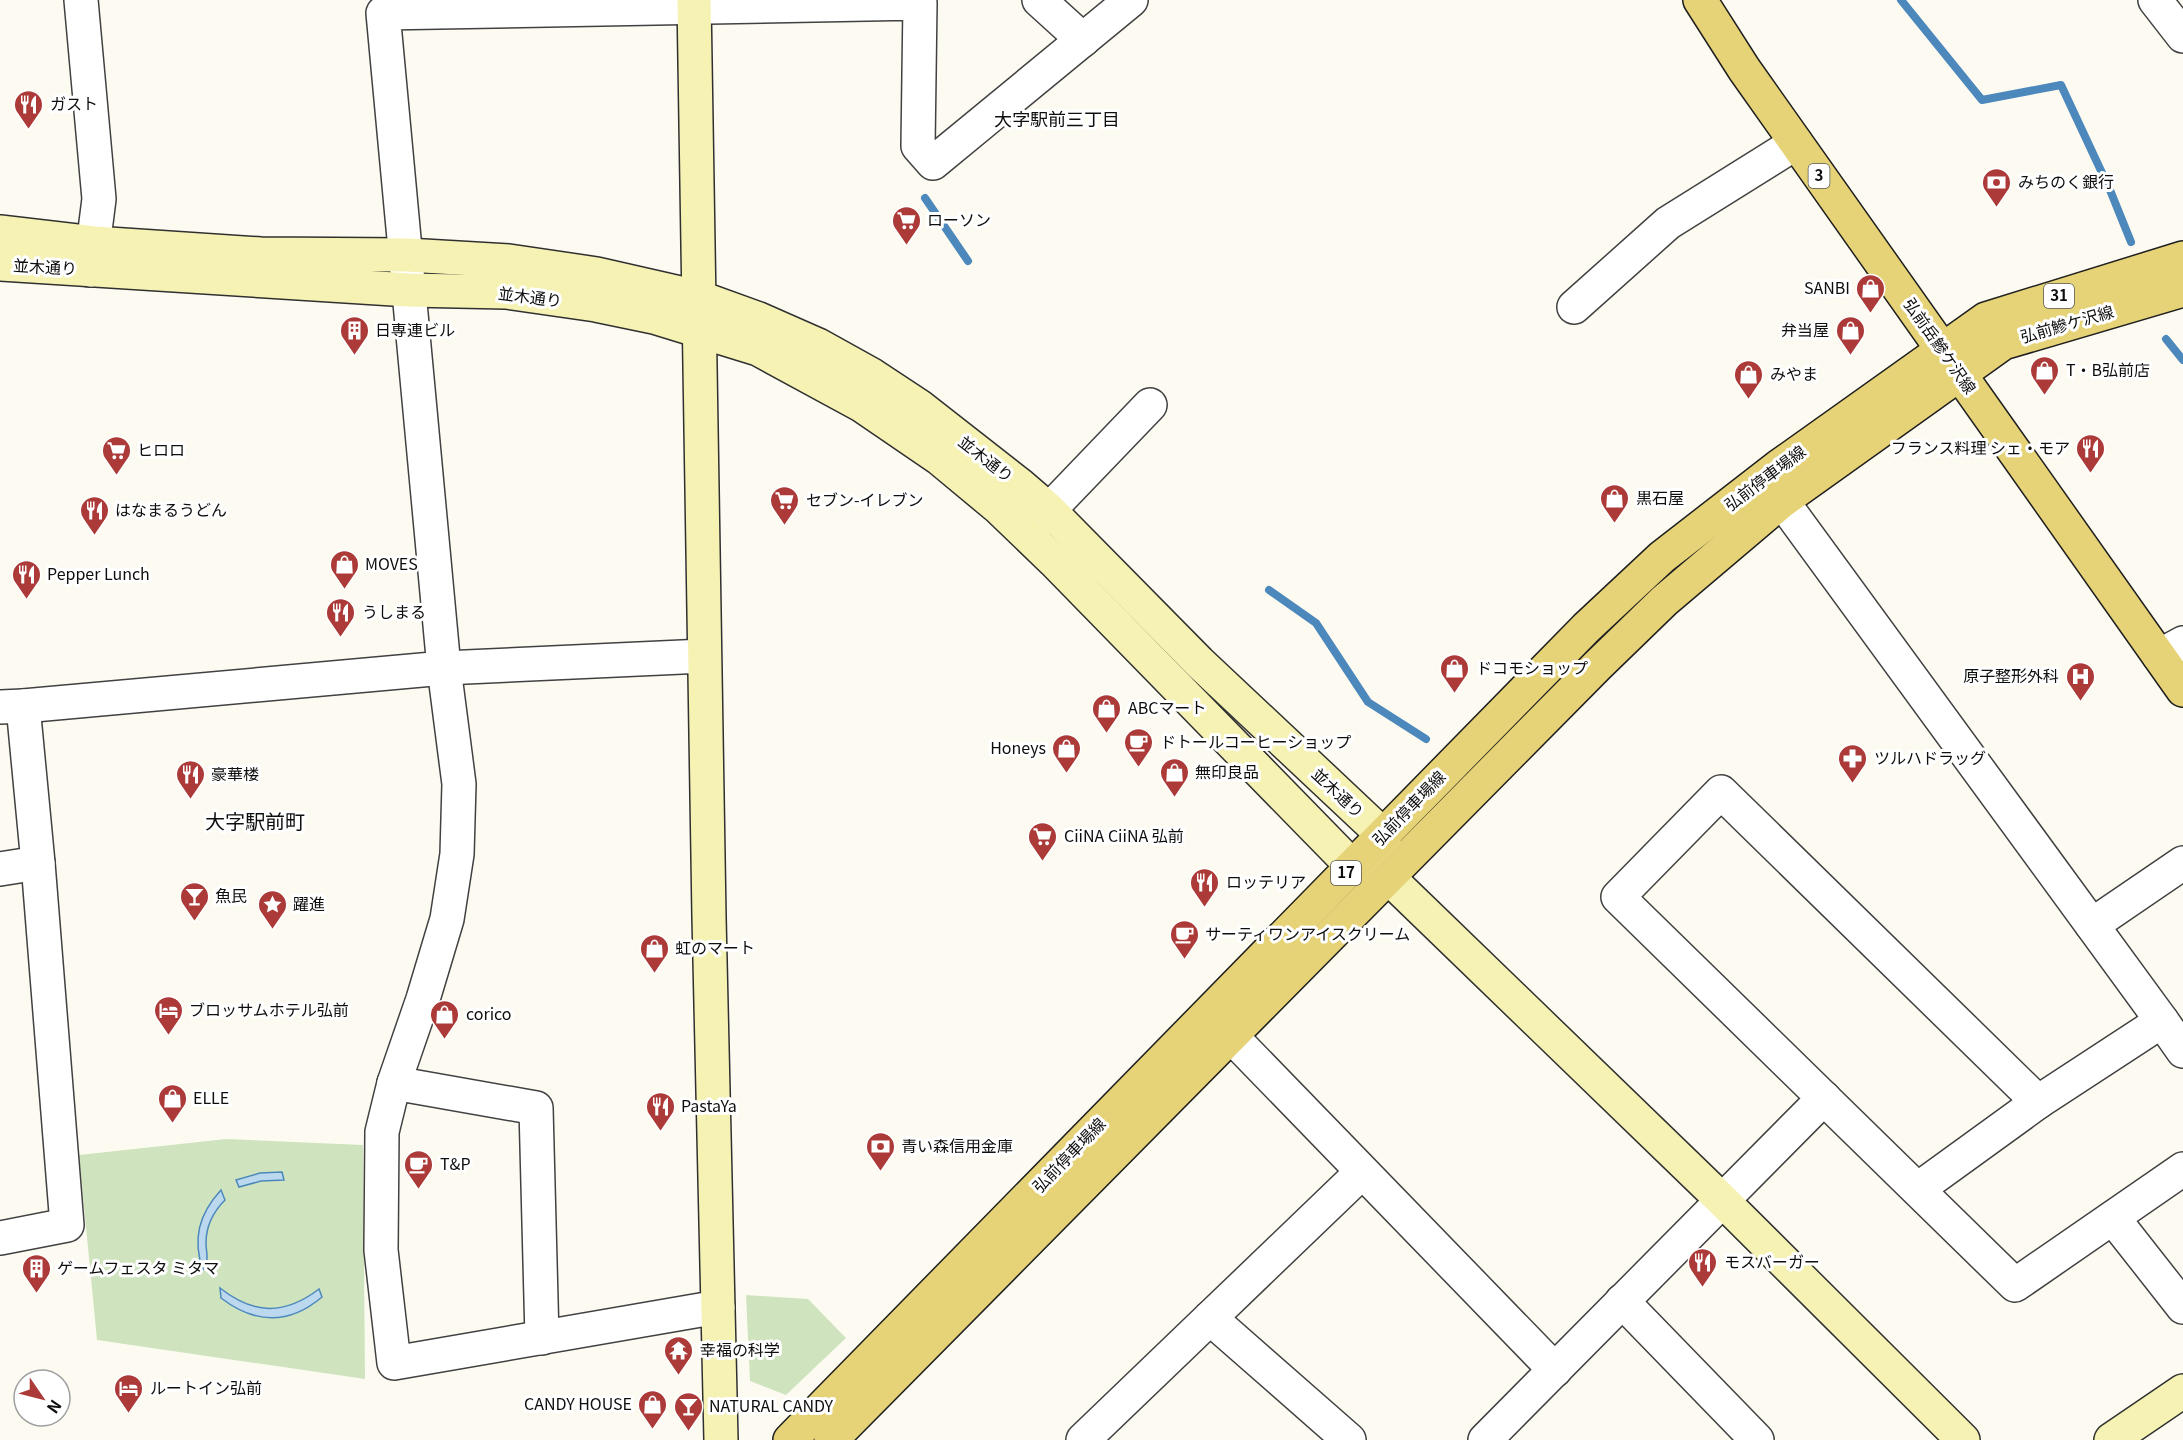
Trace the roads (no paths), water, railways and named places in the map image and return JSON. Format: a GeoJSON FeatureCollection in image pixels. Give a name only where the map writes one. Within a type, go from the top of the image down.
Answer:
{"type":"FeatureCollection","features":[{"type":"Feature","properties":{"kind":"main road","name":"弘前岳鰺ケ沢線"},"geometry":{"type":"LineString","coordinates":[[1700,0],[1743,69],[1950,361],[2171,650],[2183,690]]}},
{"type":"Feature","properties":{"kind":"main road","name":"弘前鰺ケ沢線"},"geometry":{"type":"LineString","coordinates":[[1950,361],[1986,318],[2183,258]]}},
{"type":"Feature","properties":{"kind":"main road","name":"弘前鰺ケ沢線"},"geometry":{"type":"LineString","coordinates":[[1950,361],[2183,290]]}},
{"type":"Feature","properties":{"kind":"main road","name":"弘前停車場線"},"geometry":{"type":"LineString","coordinates":[[831,1440],[1639,625],[1664,601],[1950,361]]}},
{"type":"Feature","properties":{"kind":"main road","name":"弘前停車場線"},"geometry":{"type":"LineString","coordinates":[[790,1440],[1586,628],[1662,557],[1778,466],[1950,361]]}},
{"type":"Feature","properties":{"kind":"street"},"geometry":{"type":"LineString","coordinates":[[81,0],[99,199],[92,256]]}},
{"type":"Feature","properties":{"kind":"street"},"geometry":{"type":"LineString","coordinates":[[1039,0],[1083,40]]}},
{"type":"Feature","properties":{"kind":"street"},"geometry":{"type":"LineString","coordinates":[[717,1307],[394,1363],[381,1250],[382,1132],[394,1083],[447,919],[457,854],[459,784],[444,668],[383,6],[920,2],[918,146],[933,164],[1131,0]]}},
{"type":"Feature","properties":{"kind":"street"},"geometry":{"type":"LineString","coordinates":[[2155,0],[2183,36]]}},
{"type":"Feature","properties":{"kind":"street"},"geometry":{"type":"LineString","coordinates":[[694,3],[704,656],[721,1440]]}},
{"type":"Feature","properties":{"kind":"street"},"geometry":{"type":"LineString","coordinates":[[1574,307],[1668,223],[1796,143]]}},
{"type":"Feature","properties":{"kind":"street","name":"並木通り"},"geometry":{"type":"LineString","coordinates":[[0,232],[92,256],[409,290],[506,292],[596,305],[699,330],[758,349],[861,405],[940,459],[1027,534],[1352,866],[1389,878]]}},
{"type":"Feature","properties":{"kind":"street","name":"並木通り"},"geometry":{"type":"LineString","coordinates":[[0,264],[92,256],[261,254],[407,255],[509,261],[597,274],[698,297],[759,319],[818,345],[872,375],[919,406],[1049,510],[1199,662],[1383,836]]}},
{"type":"Feature","properties":{"kind":"street"},"geometry":{"type":"LineString","coordinates":[[1027,534],[1150,405]]}},
{"type":"Feature","properties":{"kind":"street"},"geometry":{"type":"LineString","coordinates":[[1782,501],[2183,1051]]}},
{"type":"Feature","properties":{"kind":"street"},"geometry":{"type":"LineString","coordinates":[[0,1238],[67,1225],[38,863],[12,706],[444,668],[704,656]]}},
{"type":"Feature","properties":{"kind":"street"},"geometry":{"type":"LineString","coordinates":[[2038,1102],[1721,792],[1618,897],[2015,1285],[2183,1169]]}},
{"type":"Feature","properties":{"kind":"street"},"geometry":{"type":"LineString","coordinates":[[1383,836],[1389,878],[1722,1200],[1964,1440]]}},
{"type":"Feature","properties":{"kind":"street"},"geometry":{"type":"LineString","coordinates":[[0,869],[38,863]]}},
{"type":"Feature","properties":{"kind":"street"},"geometry":{"type":"LineString","coordinates":[[2092,925],[2183,863]]}},
{"type":"Feature","properties":{"kind":"street"},"geometry":{"type":"LineString","coordinates":[[1918,1189],[2038,1102],[2162,1021]]}},
{"type":"Feature","properties":{"kind":"street"},"geometry":{"type":"LineString","coordinates":[[1232,1037],[1555,1370]]}},
{"type":"Feature","properties":{"kind":"street"},"geometry":{"type":"LineString","coordinates":[[394,1083],[536,1108],[542,1338]]}},
{"type":"Feature","properties":{"kind":"street"},"geometry":{"type":"LineString","coordinates":[[1485,1440],[1824,1098]]}},
{"type":"Feature","properties":{"kind":"street"},"geometry":{"type":"LineString","coordinates":[[1083,1440],[1362,1172]]}},
{"type":"Feature","properties":{"kind":"street"},"geometry":{"type":"LineString","coordinates":[[2113,1218],[2183,1306]]}},
{"type":"Feature","properties":{"kind":"street"},"geometry":{"type":"LineString","coordinates":[[1622,1301],[1757,1440]]}},
{"type":"Feature","properties":{"kind":"street"},"geometry":{"type":"LineString","coordinates":[[1210,1318],[1349,1440]]}},
{"type":"Feature","properties":{"kind":"street"},"geometry":{"type":"LineString","coordinates":[[2111,1440],[2183,1391]]}},
{"type":"Feature","properties":{"kind":"water"},"geometry":{"type":"Polygon","coordinates":[[[282,1172],[284,1180],[261,1181],[239,1187],[236,1180],[260,1173],[282,1172]]]}},
{"type":"Feature","properties":{"kind":"water"},"geometry":{"type":"Polygon","coordinates":[[[221,1190],[225,1200],[217,1209],[209,1225],[206,1237],[207,1259],[203,1270],[198,1248],[200,1227],[207,1208],[221,1190]]]}},
{"type":"Feature","properties":{"kind":"water"},"geometry":{"type":"Polygon","coordinates":[[[220,1288],[233,1297],[257,1307],[270,1308],[294,1304],[319,1289],[322,1297],[297,1313],[272,1318],[246,1313],[234,1307],[221,1298],[220,1288]]]}},
{"type":"Feature","properties":{"kind":"waterway"},"geometry":{"type":"LineString","coordinates":[[1901,0],[1982,100],[2061,85],[2110,190],[2131,242]]}},
{"type":"Feature","properties":{"kind":"waterway"},"geometry":{"type":"LineString","coordinates":[[925,198],[968,261]]}},
{"type":"Feature","properties":{"kind":"waterway"},"geometry":{"type":"LineString","coordinates":[[2166,339],[2183,360]]}},
{"type":"Feature","properties":{"kind":"waterway"},"geometry":{"type":"LineString","coordinates":[[1269,590],[1316,623],[1368,702],[1426,739]]}},
{"type":"Feature","properties":{"kind":"place","name":"ガスト"},"geometry":{"type":"Point","coordinates":[29,130]}},
{"type":"Feature","properties":{"kind":"place","name":"みちのく銀行"},"geometry":{"type":"Point","coordinates":[1997,208]}},
{"type":"Feature","properties":{"kind":"place","name":"ローソン"},"geometry":{"type":"Point","coordinates":[906,246]}},
{"type":"Feature","properties":{"kind":"place","name":"SANBI"},"geometry":{"type":"Point","coordinates":[1871,314]}},
{"type":"Feature","properties":{"kind":"place","name":"日専連ビル"},"geometry":{"type":"Point","coordinates":[354,356]}},
{"type":"Feature","properties":{"kind":"place","name":"弁当屋"},"geometry":{"type":"Point","coordinates":[1850,356]}},
{"type":"Feature","properties":{"kind":"place","name":"T・B弘前店"},"geometry":{"type":"Point","coordinates":[2045,396]}},
{"type":"Feature","properties":{"kind":"place","name":"みやま"},"geometry":{"type":"Point","coordinates":[1749,400]}},
{"type":"Feature","properties":{"kind":"place","name":"フランス料理 シェ・モア"},"geometry":{"type":"Point","coordinates":[2091,474]}},
{"type":"Feature","properties":{"kind":"place","name":"ヒロロ"},"geometry":{"type":"Point","coordinates":[116,476]}},
{"type":"Feature","properties":{"kind":"place","name":"黒石屋"},"geometry":{"type":"Point","coordinates":[1615,524]}},
{"type":"Feature","properties":{"kind":"place","name":"セブン-イレブン"},"geometry":{"type":"Point","coordinates":[785,526]}},
{"type":"Feature","properties":{"kind":"place","name":"はなまるうどん"},"geometry":{"type":"Point","coordinates":[94,536]}},
{"type":"Feature","properties":{"kind":"place","name":"MOVES"},"geometry":{"type":"Point","coordinates":[344,590]}},
{"type":"Feature","properties":{"kind":"place","name":"Pepper Lunch"},"geometry":{"type":"Point","coordinates":[26,600]}},
{"type":"Feature","properties":{"kind":"place","name":"うしまる"},"geometry":{"type":"Point","coordinates":[341,638]}},
{"type":"Feature","properties":{"kind":"place","name":"ドコモショップ"},"geometry":{"type":"Point","coordinates":[1455,694]}},
{"type":"Feature","properties":{"kind":"place","name":"原子整形外科"},"geometry":{"type":"Point","coordinates":[2080,702]}},
{"type":"Feature","properties":{"kind":"place","name":"ABCマート"},"geometry":{"type":"Point","coordinates":[1107,734]}},
{"type":"Feature","properties":{"kind":"place","name":"ドトールコーヒーショップ"},"geometry":{"type":"Point","coordinates":[1139,768]}},
{"type":"Feature","properties":{"kind":"place","name":"Honeys"},"geometry":{"type":"Point","coordinates":[1067,774]}},
{"type":"Feature","properties":{"kind":"place","name":"ツルハドラッグ"},"geometry":{"type":"Point","coordinates":[1853,784]}},
{"type":"Feature","properties":{"kind":"place","name":"無印良品"},"geometry":{"type":"Point","coordinates":[1174,798]}},
{"type":"Feature","properties":{"kind":"place","name":"豪華楼"},"geometry":{"type":"Point","coordinates":[190,800]}},
{"type":"Feature","properties":{"kind":"place","name":"CiiNA CiiNA 弘前"},"geometry":{"type":"Point","coordinates":[1043,862]}},
{"type":"Feature","properties":{"kind":"place","name":"ロッテリア"},"geometry":{"type":"Point","coordinates":[1205,908]}},
{"type":"Feature","properties":{"kind":"place","name":"魚民"},"geometry":{"type":"Point","coordinates":[194,922]}},
{"type":"Feature","properties":{"kind":"place","name":"躍進"},"geometry":{"type":"Point","coordinates":[272,930]}},
{"type":"Feature","properties":{"kind":"place","name":"サーティワンアイスクリーム"},"geometry":{"type":"Point","coordinates":[1184,960]}},
{"type":"Feature","properties":{"kind":"place","name":"虹のマート"},"geometry":{"type":"Point","coordinates":[654,974]}},
{"type":"Feature","properties":{"kind":"place","name":"ブロッサムホテル弘前"},"geometry":{"type":"Point","coordinates":[168,1036]}},
{"type":"Feature","properties":{"kind":"place","name":"corico"},"geometry":{"type":"Point","coordinates":[445,1040]}},
{"type":"Feature","properties":{"kind":"place","name":"ELLE"},"geometry":{"type":"Point","coordinates":[172,1124]}},
{"type":"Feature","properties":{"kind":"place","name":"PastaYa"},"geometry":{"type":"Point","coordinates":[660,1132]}},
{"type":"Feature","properties":{"kind":"place","name":"青い森信用金庫"},"geometry":{"type":"Point","coordinates":[880,1172]}},
{"type":"Feature","properties":{"kind":"place","name":"T&P"},"geometry":{"type":"Point","coordinates":[419,1190]}},
{"type":"Feature","properties":{"kind":"place","name":"モスバーガー"},"geometry":{"type":"Point","coordinates":[1703,1288]}},
{"type":"Feature","properties":{"kind":"place","name":"ゲームフェスタ ミタマ"},"geometry":{"type":"Point","coordinates":[36,1294]}},
{"type":"Feature","properties":{"kind":"place","name":"幸福の科学"},"geometry":{"type":"Point","coordinates":[679,1376]}},
{"type":"Feature","properties":{"kind":"place","name":"ルートイン弘前"},"geometry":{"type":"Point","coordinates":[129,1414]}},
{"type":"Feature","properties":{"kind":"place","name":"CANDY HOUSE"},"geometry":{"type":"Point","coordinates":[653,1430]}},
{"type":"Feature","properties":{"kind":"place","name":"NATURAL CANDY"},"geometry":{"type":"Point","coordinates":[688,1432]}},
{"type":"Feature","properties":{"kind":"district","name":"大字駅前三丁目"},"geometry":{"type":"Point","coordinates":[1057,120]}},
{"type":"Feature","properties":{"kind":"district","name":"大字駅前町"},"geometry":{"type":"Point","coordinates":[255,822]}}]}
